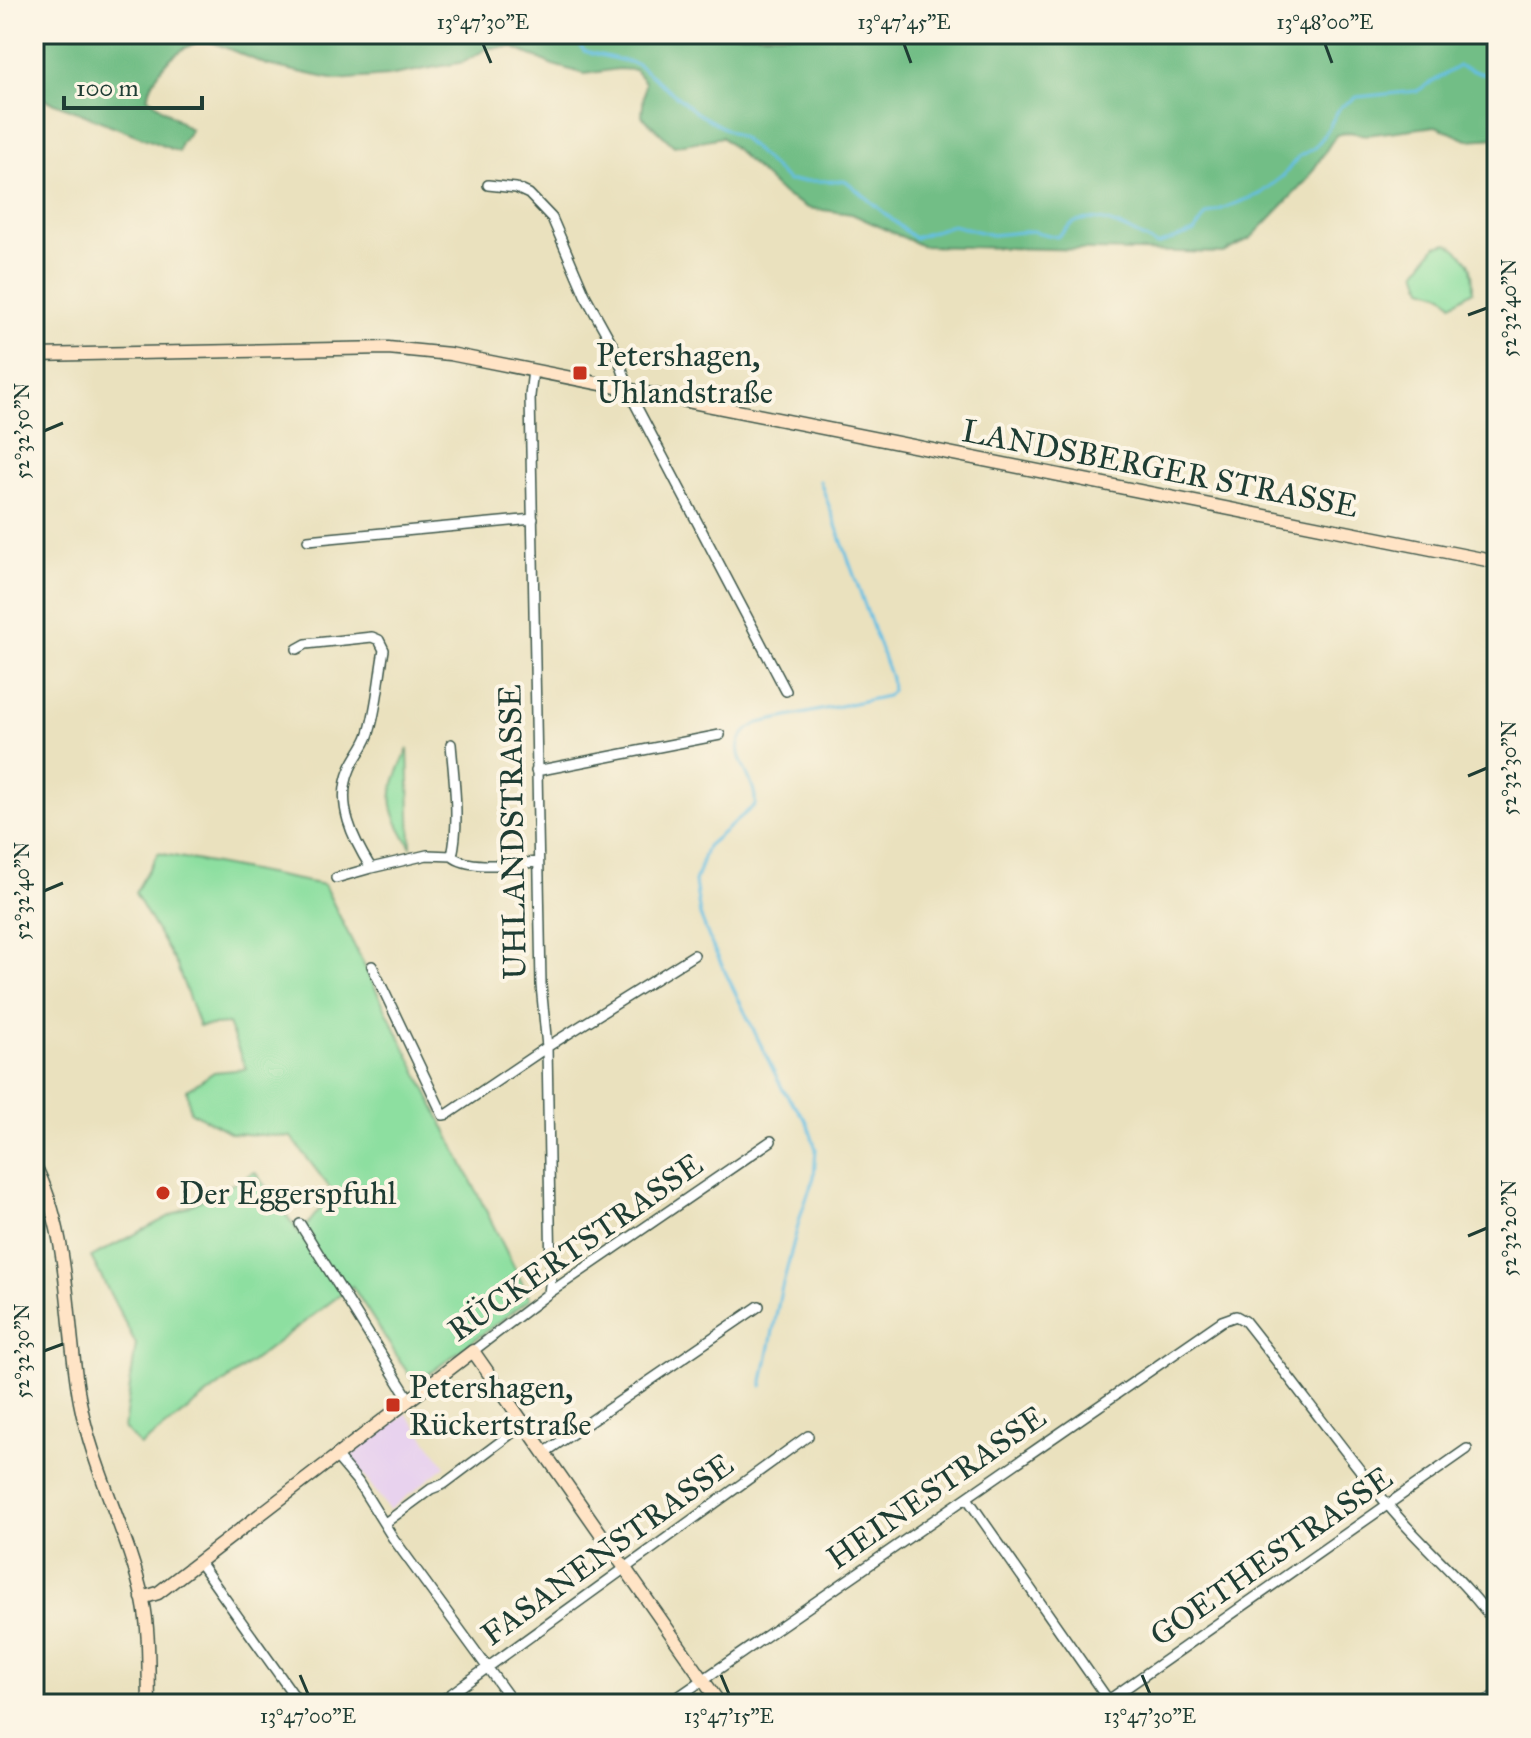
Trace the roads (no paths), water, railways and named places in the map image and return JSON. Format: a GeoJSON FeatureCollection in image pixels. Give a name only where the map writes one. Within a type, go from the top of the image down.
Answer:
{"type":"FeatureCollection","features":[{"type":"Feature","properties":{"kind":"main road","name":"LANDSBERGER STRASSE"},"geometry":{"type":"LineString","coordinates":[[34,355],[406,349],[450,354],[1497,562]]}},
{"type":"Feature","properties":{"kind":"main road"},"geometry":{"type":"LineString","coordinates":[[34,1164],[49,1200],[61,1243],[83,1418],[142,1598],[147,1635],[149,1704]]}},
{"type":"Feature","properties":{"kind":"main road"},"geometry":{"type":"LineString","coordinates":[[473,1351],[720,1704]]}},
{"type":"Feature","properties":{"kind":"main road","name":"RÜCKERTSTRASSE"},"geometry":{"type":"LineString","coordinates":[[142,1598],[158,1593],[473,1351]]}},
{"type":"Feature","properties":{"kind":"street"},"geometry":{"type":"LineString","coordinates":[[488,185],[516,188],[529,194],[552,218],[585,295],[616,351],[630,390],[786,691]]}},
{"type":"Feature","properties":{"kind":"street","name":"UHLANDSTRASSE"},"geometry":{"type":"LineString","coordinates":[[533,370],[530,396],[536,771],[541,985],[547,1047],[549,1293]]}},
{"type":"Feature","properties":{"kind":"street"},"geometry":{"type":"LineString","coordinates":[[308,540],[533,519]]}},
{"type":"Feature","properties":{"kind":"street"},"geometry":{"type":"LineString","coordinates":[[297,649],[306,644],[372,637],[382,644],[384,650],[368,736],[350,769],[345,791],[351,833],[371,868]]}},
{"type":"Feature","properties":{"kind":"street"},"geometry":{"type":"LineString","coordinates":[[536,771],[720,735]]}},
{"type":"Feature","properties":{"kind":"street"},"geometry":{"type":"LineString","coordinates":[[451,744],[455,828],[452,856]]}},
{"type":"Feature","properties":{"kind":"street"},"geometry":{"type":"LineString","coordinates":[[336,878],[427,855],[452,856],[459,862],[474,865],[538,862]]}},
{"type":"Feature","properties":{"kind":"street"},"geometry":{"type":"LineString","coordinates":[[372,966],[443,1115],[694,955]]}},
{"type":"Feature","properties":{"kind":"street","name":"RÜCKERTSTRASSE"},"geometry":{"type":"LineString","coordinates":[[473,1351],[549,1293],[771,1141]]}},
{"type":"Feature","properties":{"kind":"street"},"geometry":{"type":"LineString","coordinates":[[300,1224],[409,1399]]}},
{"type":"Feature","properties":{"kind":"street"},"geometry":{"type":"LineString","coordinates":[[544,1453],[759,1306]]}},
{"type":"Feature","properties":{"kind":"street","name":"HEINESTRASSE"},"geometry":{"type":"LineString","coordinates":[[668,1704],[1222,1321],[1236,1316],[1245,1321],[1303,1393],[1388,1506]]}},
{"type":"Feature","properties":{"kind":"street"},"geometry":{"type":"LineString","coordinates":[[385,1523],[431,1489],[444,1484],[524,1424]]}},
{"type":"Feature","properties":{"kind":"street","name":"FASANENSTRASSE"},"geometry":{"type":"LineString","coordinates":[[437,1704],[808,1436]]}},
{"type":"Feature","properties":{"kind":"street","name":"GOETHESTRASSE"},"geometry":{"type":"LineString","coordinates":[[1107,1703],[1467,1449]]}},
{"type":"Feature","properties":{"kind":"street"},"geometry":{"type":"LineString","coordinates":[[336,1456],[358,1482],[514,1704]]}},
{"type":"Feature","properties":{"kind":"street"},"geometry":{"type":"LineString","coordinates":[[967,1498],[1107,1703]]}},
{"type":"Feature","properties":{"kind":"street"},"geometry":{"type":"LineString","coordinates":[[1388,1506],[1475,1595],[1497,1626]]}},
{"type":"Feature","properties":{"kind":"street"},"geometry":{"type":"LineString","coordinates":[[199,1562],[300,1704]]}},
{"type":"Feature","properties":{"kind":"street"},"geometry":{"type":"LineString","coordinates":[[1482,1704],[1497,1694]]}},
{"type":"Feature","properties":{"kind":"street"},"geometry":{"type":"LineString","coordinates":[[34,1701],[48,1704]]}},
{"type":"Feature","properties":{"kind":"waterway"},"geometry":{"type":"LineString","coordinates":[[573,34],[584,51],[637,64],[697,113],[743,139],[788,181],[846,181],[914,238],[952,225],[992,235],[1032,231],[1057,237],[1072,224],[1093,219],[1116,225],[1157,245],[1194,232],[1206,215],[1260,194],[1283,176],[1298,157],[1314,148],[1340,107],[1357,97],[1417,91],[1459,66],[1483,74],[1497,73]]}},
{"type":"Feature","properties":{"kind":"waterway"},"geometry":{"type":"LineString","coordinates":[[762,1386],[781,1291],[814,1177],[816,1149],[807,1122],[783,1090],[712,945],[700,915],[695,882],[707,846],[755,805],[751,782],[739,751],[746,732],[759,723],[887,696],[892,691],[891,678],[820,481]]}},
{"type":"Feature","properties":{"kind":"place","name":"Petershagen, Uhlandstraße"},"geometry":{"type":"Point","coordinates":[580,373]}},
{"type":"Feature","properties":{"kind":"place","name":"Der Eggerspfuhl"},"geometry":{"type":"Point","coordinates":[163,1193]}},
{"type":"Feature","properties":{"kind":"place","name":"Petershagen, Rückertstraße"},"geometry":{"type":"Point","coordinates":[393,1405]}}]}
